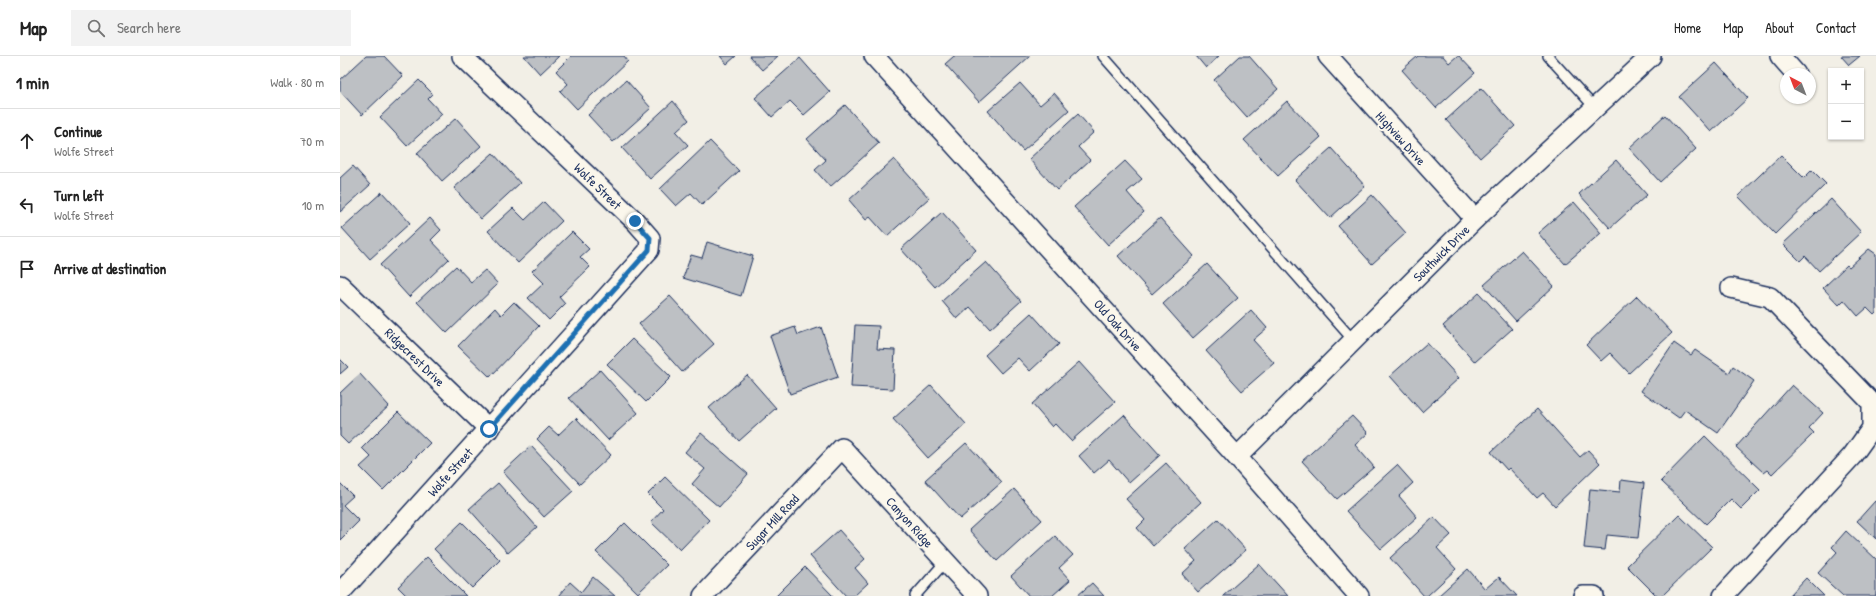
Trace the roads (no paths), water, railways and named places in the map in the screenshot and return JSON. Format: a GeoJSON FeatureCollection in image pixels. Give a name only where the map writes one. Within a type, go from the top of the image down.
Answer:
{"type":"FeatureCollection","features":[{"type":"Feature","properties":{"kind":"street","name":"Wolfe Street"},"geometry":{"type":"LineString","coordinates":[[340,593],[649,250],[650,238],[635,221],[462,56]]}},
{"type":"Feature","properties":{"kind":"street","name":"Old Oak Drive"},"geometry":{"type":"LineString","coordinates":[[874,56],[1237,457],[1359,596]]}},
{"type":"Feature","properties":{"kind":"street","name":"Highview Drive"},"geometry":{"type":"LineString","coordinates":[[1328,56],[1475,219]]}},
{"type":"Feature","properties":{"kind":"street","name":"Southwick Drive"},"geometry":{"type":"LineString","coordinates":[[1237,457],[1475,219],[1651,56]]}},
{"type":"Feature","properties":{"kind":"street"},"geometry":{"type":"LineString","coordinates":[[1780,56],[1791,68]]}},
{"type":"Feature","properties":{"kind":"street","name":"Ridgecrest Drive"},"geometry":{"type":"LineString","coordinates":[[340,286],[489,429]]}},
{"type":"Feature","properties":{"kind":"street"},"geometry":{"type":"LineString","coordinates":[[1722,596],[1852,456],[1872,428],[1872,404],[1770,297],[1731,288]]}},
{"type":"Feature","properties":{"kind":"street","name":"Canyon Ridge"},"geometry":{"type":"LineString","coordinates":[[842,448],[977,596]]}},
{"type":"Feature","properties":{"kind":"street","name":"Sugar Mill Road"},"geometry":{"type":"LineString","coordinates":[[703,596],[842,448]]}},
{"type":"Feature","properties":{"kind":"street"},"geometry":{"type":"LineString","coordinates":[[1583,596],[1594,596]]}},
{"type":"Feature","properties":{"kind":"lane"},"geometry":{"type":"LineString","coordinates":[[1103,56],[1354,340]]}},
{"type":"Feature","properties":{"kind":"lane"},"geometry":{"type":"LineString","coordinates":[[1548,56],[1595,108]]}},
{"type":"Feature","properties":{"kind":"lane"},"geometry":{"type":"LineString","coordinates":[[915,596],[946,561]]}}]}
